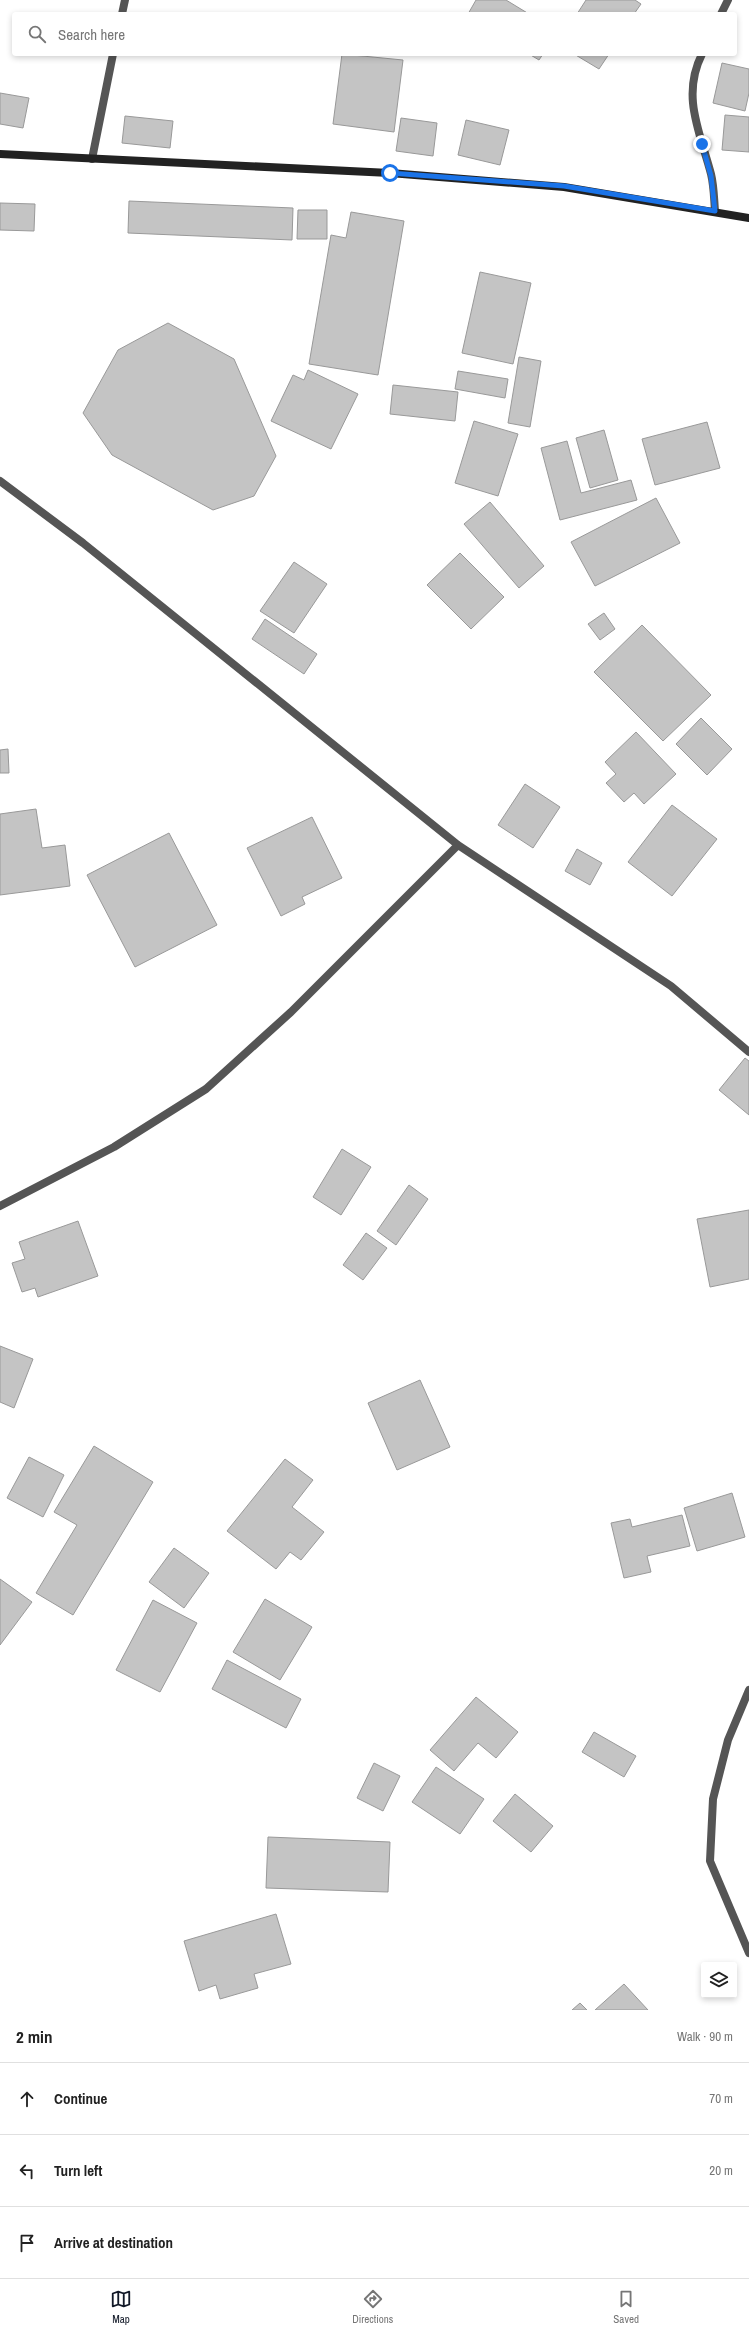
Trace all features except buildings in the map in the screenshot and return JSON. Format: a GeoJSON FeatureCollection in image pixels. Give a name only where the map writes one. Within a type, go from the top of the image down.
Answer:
{"type":"FeatureCollection","features":[{"type":"Feature","properties":{"kind":"main road"},"geometry":{"type":"LineString","coordinates":[[0,154],[390,173],[564,186],[749,218]]}},
{"type":"Feature","properties":{"kind":"street"},"geometry":{"type":"LineString","coordinates":[[122,12],[124,0]]}},
{"type":"Feature","properties":{"kind":"street"},"geometry":{"type":"LineString","coordinates":[[723,12],[728,0]]}},
{"type":"Feature","properties":{"kind":"street"},"geometry":{"type":"LineString","coordinates":[[92,159],[114,56]]}},
{"type":"Feature","properties":{"kind":"street"},"geometry":{"type":"LineString","coordinates":[[701,56],[695,68],[692,106],[711,176],[715,211]]}},
{"type":"Feature","properties":{"kind":"street"},"geometry":{"type":"LineString","coordinates":[[0,481],[83,543],[458,845],[671,986],[749,1052]]}},
{"type":"Feature","properties":{"kind":"street"},"geometry":{"type":"LineString","coordinates":[[0,1206],[114,1147],[206,1089],[291,1012],[458,845]]}},
{"type":"Feature","properties":{"kind":"street"},"geometry":{"type":"LineString","coordinates":[[749,1690],[728,1740],[713,1799],[710,1861],[749,1953]]}},
{"type":"Feature","properties":{"kind":"route"},"geometry":{"type":"LineString","coordinates":[[390,173],[564,186],[715,211],[711,176],[702,144]]}}]}
